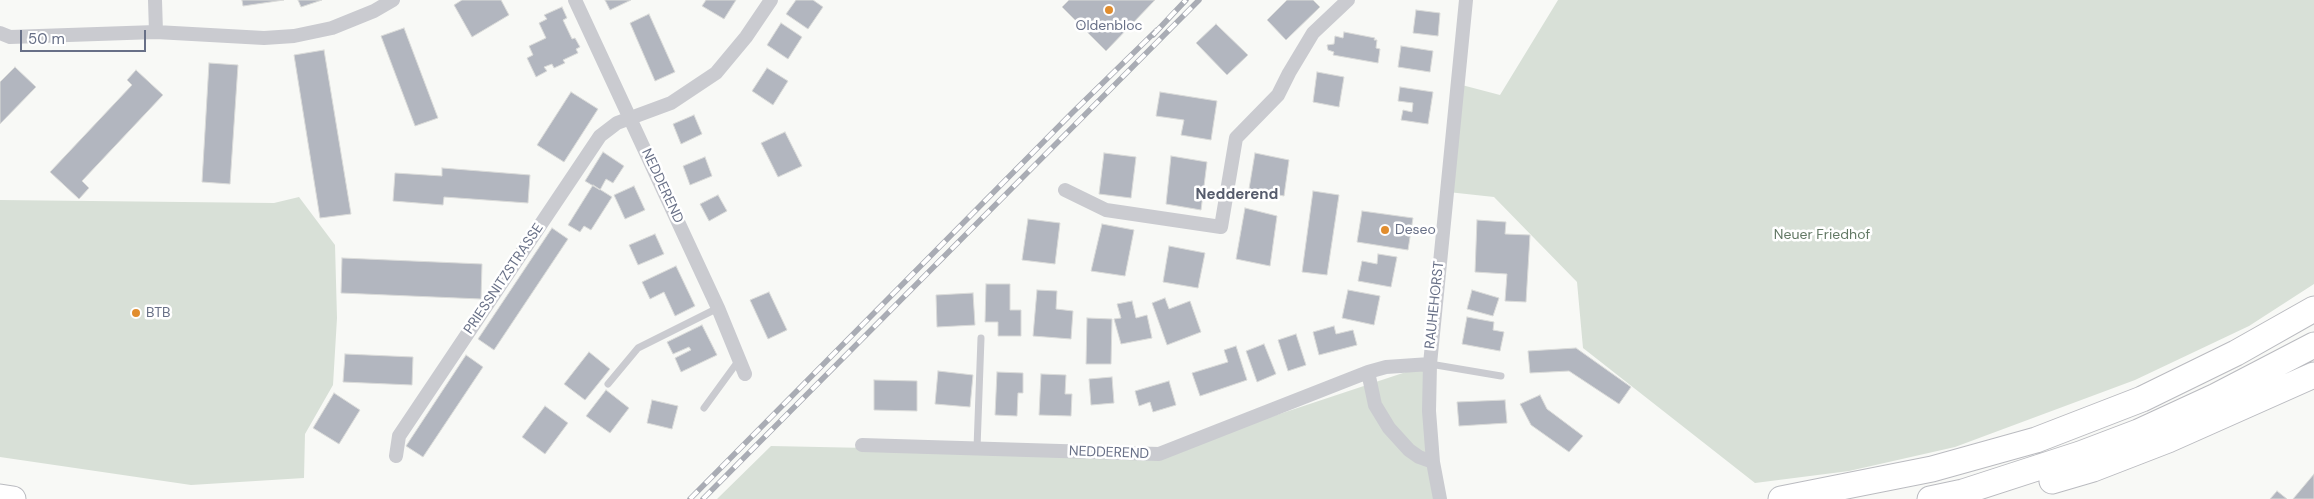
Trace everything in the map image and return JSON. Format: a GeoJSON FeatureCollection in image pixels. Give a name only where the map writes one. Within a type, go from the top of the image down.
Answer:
{"type":"FeatureCollection","features":[{"type":"Feature","properties":{"kind":"highway"},"geometry":{"type":"LineString","coordinates":[[1781,499],[1932,469],[2036,440],[2142,400],[2236,353],[2314,309]]}},
{"type":"Feature","properties":{"kind":"highway"},"geometry":{"type":"LineString","coordinates":[[1930,499],[1963,492],[2080,454],[2138,432],[2216,396],[2314,344]]}},
{"type":"Feature","properties":{"kind":"highway"},"geometry":{"type":"LineString","coordinates":[[1963,492],[2032,487],[2093,469],[2168,440],[2314,375]]}},
{"type":"Feature","properties":{"kind":"highway"},"geometry":{"type":"LineString","coordinates":[[0,497],[13,499]]}},
{"type":"Feature","properties":{"kind":"street"},"geometry":{"type":"LineString","coordinates":[[155,0],[156,32]]}},
{"type":"Feature","properties":{"kind":"street"},"geometry":{"type":"LineString","coordinates":[[3,37],[156,32],[264,38],[313,33],[352,20],[393,0]]}},
{"type":"Feature","properties":{"kind":"street","name":"NEDDEREND"},"geometry":{"type":"LineString","coordinates":[[575,0],[718,308],[745,374]]}},
{"type":"Feature","properties":{"kind":"street","name":"PRIESSNITZSTRASSE"},"geometry":{"type":"LineString","coordinates":[[396,456],[399,436],[600,136],[617,123],[671,103],[716,73],[746,37],[771,0]]}},
{"type":"Feature","properties":{"kind":"street"},"geometry":{"type":"LineString","coordinates":[[1066,190],[1106,210],[1221,227],[1236,138],[1278,95],[1289,72],[1314,33],[1348,0]]}},
{"type":"Feature","properties":{"kind":"street","name":"RAUHEHORST"},"geometry":{"type":"LineString","coordinates":[[1440,499],[1433,462],[1429,411],[1430,364],[1466,0]]}},
{"type":"Feature","properties":{"kind":"street","name":"NEDDEREND"},"geometry":{"type":"LineString","coordinates":[[862,445],[1159,454],[1368,372],[1386,367],[1430,364]]}},
{"type":"Feature","properties":{"kind":"street"},"geometry":{"type":"LineString","coordinates":[[1368,372],[1375,406],[1389,428],[1419,457],[1433,462]]}},
{"type":"Feature","properties":{"kind":"lane"},"geometry":{"type":"LineString","coordinates":[[608,384],[638,348],[718,308]]}},
{"type":"Feature","properties":{"kind":"lane"},"geometry":{"type":"LineString","coordinates":[[977,448],[981,338]]}},
{"type":"Feature","properties":{"kind":"lane"},"geometry":{"type":"LineString","coordinates":[[704,408],[739,360]]}},
{"type":"Feature","properties":{"kind":"lane"},"geometry":{"type":"LineString","coordinates":[[1430,364],[1501,376]]}},
{"type":"Feature","properties":{"kind":"green space","name":"Neuer Friedhof"},"geometry":{"type":"Polygon","coordinates":[[[1558,0],[2314,0],[2314,284],[2249,326],[2135,380],[1955,447],[1849,471],[1755,483],[1583,348],[1577,282],[1494,197],[1448,192],[1458,84],[1500,95],[1558,0]]]}},
{"type":"Feature","properties":{"kind":"green space","name":"BTB"},"geometry":{"type":"Polygon","coordinates":[[[299,197],[335,245],[337,318],[333,385],[305,434],[304,478],[191,485],[0,457],[0,200],[274,203],[299,197]]]}},
{"type":"Feature","properties":{"kind":"green space"},"geometry":{"type":"Polygon","coordinates":[[[1430,364],[1440,499],[717,499],[771,446],[1159,454],[1430,364]]]}},
{"type":"Feature","properties":{"kind":"building"},"geometry":{"type":"Polygon","coordinates":[[[242,0],[284,0],[243,6],[242,0]]]}},
{"type":"Feature","properties":{"kind":"building"},"geometry":{"type":"Polygon","coordinates":[[[298,0],[322,0],[301,7],[298,0]]]}},
{"type":"Feature","properties":{"kind":"building"},"geometry":{"type":"Polygon","coordinates":[[[462,0],[501,0],[509,15],[472,37],[454,5],[462,0]]]}},
{"type":"Feature","properties":{"kind":"building"},"geometry":{"type":"Polygon","coordinates":[[[605,0],[631,0],[610,10],[605,0]]]}},
{"type":"Feature","properties":{"kind":"building"},"geometry":{"type":"Polygon","coordinates":[[[706,0],[736,0],[724,19],[702,6],[706,0]]]}},
{"type":"Feature","properties":{"kind":"building"},"geometry":{"type":"Polygon","coordinates":[[[796,0],[813,0],[823,7],[808,29],[786,14],[796,0]]]}},
{"type":"Feature","properties":{"kind":"building"},"geometry":{"type":"Polygon","coordinates":[[[1069,0],[1155,0],[1106,51],[1062,7],[1069,0]]]}},
{"type":"Feature","properties":{"kind":"building"},"geometry":{"type":"Polygon","coordinates":[[[1287,0],[1313,0],[1320,7],[1286,40],[1267,20],[1287,0]]]}},
{"type":"Feature","properties":{"kind":"building"},"geometry":{"type":"Polygon","coordinates":[[[562,7],[567,18],[563,20],[572,39],[575,38],[580,47],[576,49],[578,53],[563,60],[565,63],[554,68],[552,64],[544,67],[547,71],[536,77],[527,58],[533,55],[529,46],[546,38],[539,23],[547,19],[544,15],[562,7]]]}},
{"type":"Feature","properties":{"kind":"building"},"geometry":{"type":"Polygon","coordinates":[[[1416,10],[1440,13],[1438,36],[1413,33],[1416,10]]]}},
{"type":"Feature","properties":{"kind":"building"},"geometry":{"type":"Polygon","coordinates":[[[649,14],[675,72],[655,81],[630,23],[649,14]]]}},
{"type":"Feature","properties":{"kind":"building"},"geometry":{"type":"Polygon","coordinates":[[[781,23],[802,37],[788,59],[767,45],[781,23]]]}},
{"type":"Feature","properties":{"kind":"building"},"geometry":{"type":"Polygon","coordinates":[[[1216,24],[1248,55],[1227,75],[1196,43],[1216,24]]]}},
{"type":"Feature","properties":{"kind":"building"},"geometry":{"type":"Polygon","coordinates":[[[404,28],[438,118],[415,126],[381,36],[404,28]]]}},
{"type":"Feature","properties":{"kind":"building"},"geometry":{"type":"Polygon","coordinates":[[[1344,32],[1375,38],[1374,40],[1377,40],[1376,48],[1380,49],[1378,63],[1333,55],[1334,52],[1328,50],[1327,45],[1334,44],[1335,36],[1343,38],[1344,32]]]}},
{"type":"Feature","properties":{"kind":"building"},"geometry":{"type":"Polygon","coordinates":[[[1401,46],[1433,51],[1430,72],[1398,67],[1401,46]]]}},
{"type":"Feature","properties":{"kind":"building"},"geometry":{"type":"Polygon","coordinates":[[[324,50],[351,214],[320,218],[294,55],[324,50]]]}},
{"type":"Feature","properties":{"kind":"building"},"geometry":{"type":"Polygon","coordinates":[[[209,63],[238,65],[230,184],[202,182],[209,63]]]}},
{"type":"Feature","properties":{"kind":"building"},"geometry":{"type":"Polygon","coordinates":[[[15,67],[36,87],[0,124],[0,82],[15,67]]]}},
{"type":"Feature","properties":{"kind":"building"},"geometry":{"type":"Polygon","coordinates":[[[767,68],[788,81],[773,105],[752,91],[767,68]]]}},
{"type":"Feature","properties":{"kind":"building"},"geometry":{"type":"Polygon","coordinates":[[[136,70],[163,95],[82,181],[89,188],[79,199],[50,172],[132,85],[127,80],[136,70]]]}},
{"type":"Feature","properties":{"kind":"building"},"geometry":{"type":"Polygon","coordinates":[[[1317,72],[1344,77],[1339,107],[1313,102],[1317,72]]]}},
{"type":"Feature","properties":{"kind":"building"},"geometry":{"type":"Polygon","coordinates":[[[1400,87],[1433,92],[1428,124],[1401,120],[1403,110],[1412,112],[1413,103],[1398,101],[1400,87]]]}},
{"type":"Feature","properties":{"kind":"building"},"geometry":{"type":"Polygon","coordinates":[[[571,92],[598,109],[564,162],[537,145],[571,92]]]}},
{"type":"Feature","properties":{"kind":"building"},"geometry":{"type":"Polygon","coordinates":[[[1160,92],[1217,101],[1211,140],[1181,135],[1184,120],[1156,116],[1160,92]]]}},
{"type":"Feature","properties":{"kind":"building"},"geometry":{"type":"Polygon","coordinates":[[[694,115],[702,134],[681,144],[673,124],[694,115]]]}},
{"type":"Feature","properties":{"kind":"building"},"geometry":{"type":"Polygon","coordinates":[[[785,132],[802,166],[778,177],[761,143],[785,132]]]}},
{"type":"Feature","properties":{"kind":"building"},"geometry":{"type":"Polygon","coordinates":[[[603,152],[624,166],[613,183],[606,179],[600,190],[585,181],[603,152]]]}},
{"type":"Feature","properties":{"kind":"building"},"geometry":{"type":"Polygon","coordinates":[[[1104,153],[1136,157],[1131,198],[1099,194],[1104,153]]]}},
{"type":"Feature","properties":{"kind":"building"},"geometry":{"type":"Polygon","coordinates":[[[1255,153],[1289,160],[1284,196],[1249,189],[1255,153]]]}},
{"type":"Feature","properties":{"kind":"building"},"geometry":{"type":"Polygon","coordinates":[[[1171,156],[1207,162],[1201,210],[1166,204],[1171,156]]]}},
{"type":"Feature","properties":{"kind":"building"},"geometry":{"type":"Polygon","coordinates":[[[705,157],[712,176],[690,185],[683,166],[705,157]]]}},
{"type":"Feature","properties":{"kind":"building"},"geometry":{"type":"Polygon","coordinates":[[[442,168],[530,175],[528,203],[444,197],[443,205],[393,201],[395,173],[442,176],[442,168]]]}},
{"type":"Feature","properties":{"kind":"building"},"geometry":{"type":"Polygon","coordinates":[[[593,185],[612,197],[591,230],[584,226],[580,232],[568,225],[593,185]]]}},
{"type":"Feature","properties":{"kind":"building"},"geometry":{"type":"Polygon","coordinates":[[[634,186],[645,210],[625,219],[614,195],[634,186]]]}},
{"type":"Feature","properties":{"kind":"building"},"geometry":{"type":"Polygon","coordinates":[[[1313,191],[1339,195],[1327,275],[1302,272],[1313,191]]]}},
{"type":"Feature","properties":{"kind":"building"},"geometry":{"type":"Polygon","coordinates":[[[718,195],[727,211],[709,221],[700,204],[718,195]]]}},
{"type":"Feature","properties":{"kind":"building"},"geometry":{"type":"Polygon","coordinates":[[[1245,208],[1277,216],[1270,266],[1236,259],[1245,208]]]}},
{"type":"Feature","properties":{"kind":"building","name":"Deseo"},"geometry":{"type":"Polygon","coordinates":[[[1362,211],[1413,218],[1408,250],[1357,242],[1362,211]]]}},
{"type":"Feature","properties":{"kind":"building"},"geometry":{"type":"Polygon","coordinates":[[[1028,219],[1060,223],[1055,264],[1022,260],[1028,219]]]}},
{"type":"Feature","properties":{"kind":"building"},"geometry":{"type":"Polygon","coordinates":[[[1477,220],[1506,222],[1505,234],[1530,235],[1526,302],[1505,301],[1507,274],[1475,272],[1477,220]]]}},
{"type":"Feature","properties":{"kind":"building"},"geometry":{"type":"Polygon","coordinates":[[[1102,224],[1134,230],[1125,276],[1091,271],[1102,224]]]}},
{"type":"Feature","properties":{"kind":"building"},"geometry":{"type":"Polygon","coordinates":[[[552,228],[568,239],[494,350],[478,339],[552,228]]]}},
{"type":"Feature","properties":{"kind":"building"},"geometry":{"type":"Polygon","coordinates":[[[655,234],[664,254],[638,265],[629,245],[655,234]]]}},
{"type":"Feature","properties":{"kind":"building"},"geometry":{"type":"Polygon","coordinates":[[[1169,246],[1205,253],[1198,288],[1163,282],[1169,246]]]}},
{"type":"Feature","properties":{"kind":"building"},"geometry":{"type":"Polygon","coordinates":[[[1378,254],[1397,257],[1391,287],[1358,281],[1362,261],[1377,264],[1378,254]]]}},
{"type":"Feature","properties":{"kind":"building"},"geometry":{"type":"Polygon","coordinates":[[[342,258],[482,264],[481,299],[341,293],[342,258]]]}},
{"type":"Feature","properties":{"kind":"building"},"geometry":{"type":"Polygon","coordinates":[[[676,266],[695,306],[675,316],[664,292],[650,299],[642,282],[676,266]]]}},
{"type":"Feature","properties":{"kind":"building"},"geometry":{"type":"Polygon","coordinates":[[[986,284],[1010,284],[1010,310],[1021,310],[1021,336],[998,336],[998,322],[985,322],[986,284]]]}},
{"type":"Feature","properties":{"kind":"building"},"geometry":{"type":"Polygon","coordinates":[[[1037,290],[1057,291],[1056,309],[1073,311],[1071,339],[1033,336],[1037,290]]]}},
{"type":"Feature","properties":{"kind":"building"},"geometry":{"type":"Polygon","coordinates":[[[1348,290],[1380,296],[1374,325],[1342,318],[1348,290]]]}},
{"type":"Feature","properties":{"kind":"building"},"geometry":{"type":"Polygon","coordinates":[[[1472,290],[1499,298],[1493,316],[1467,309],[1472,290]]]}},
{"type":"Feature","properties":{"kind":"building"},"geometry":{"type":"Polygon","coordinates":[[[769,292],[787,330],[768,339],[750,300],[769,292]]]}},
{"type":"Feature","properties":{"kind":"building"},"geometry":{"type":"Polygon","coordinates":[[[973,293],[975,325],[937,327],[936,295],[973,293]]]}},
{"type":"Feature","properties":{"kind":"building"},"geometry":{"type":"Polygon","coordinates":[[[1165,298],[1169,309],[1190,301],[1201,332],[1167,345],[1152,303],[1165,298]]]}},
{"type":"Feature","properties":{"kind":"building"},"geometry":{"type":"Polygon","coordinates":[[[1132,301],[1136,318],[1147,315],[1152,338],[1121,344],[1114,319],[1121,318],[1117,304],[1132,301]]]}},
{"type":"Feature","properties":{"kind":"building"},"geometry":{"type":"Polygon","coordinates":[[[1467,317],[1494,322],[1493,330],[1504,332],[1500,351],[1462,344],[1467,317]]]}},
{"type":"Feature","properties":{"kind":"building"},"geometry":{"type":"Polygon","coordinates":[[[1087,318],[1112,319],[1111,364],[1086,364],[1087,318]]]}},
{"type":"Feature","properties":{"kind":"building"},"geometry":{"type":"Polygon","coordinates":[[[702,325],[717,355],[681,372],[675,358],[691,350],[689,347],[673,354],[667,342],[702,325]]]}},
{"type":"Feature","properties":{"kind":"building"},"geometry":{"type":"Polygon","coordinates":[[[1334,326],[1336,334],[1353,330],[1357,345],[1319,355],[1313,332],[1334,326]]]}},
{"type":"Feature","properties":{"kind":"building"},"geometry":{"type":"Polygon","coordinates":[[[1296,334],[1306,365],[1288,371],[1278,340],[1296,334]]]}},
{"type":"Feature","properties":{"kind":"building"},"geometry":{"type":"Polygon","coordinates":[[[1264,344],[1276,374],[1257,382],[1246,351],[1264,344]]]}},
{"type":"Feature","properties":{"kind":"building"},"geometry":{"type":"Polygon","coordinates":[[[1236,346],[1247,380],[1200,396],[1192,373],[1228,362],[1224,350],[1236,346]]]}},
{"type":"Feature","properties":{"kind":"building"},"geometry":{"type":"Polygon","coordinates":[[[1576,348],[1631,387],[1619,404],[1569,371],[1530,373],[1528,351],[1576,348]]]}},
{"type":"Feature","properties":{"kind":"building"},"geometry":{"type":"Polygon","coordinates":[[[589,352],[610,369],[585,400],[564,384],[589,352]]]}},
{"type":"Feature","properties":{"kind":"building"},"geometry":{"type":"Polygon","coordinates":[[[345,354],[413,357],[412,385],[343,382],[345,354]]]}},
{"type":"Feature","properties":{"kind":"building"},"geometry":{"type":"Polygon","coordinates":[[[466,355],[483,367],[423,457],[406,446],[466,355]]]}},
{"type":"Feature","properties":{"kind":"building"},"geometry":{"type":"Polygon","coordinates":[[[938,371],[973,375],[970,407],[935,404],[938,371]]]}},
{"type":"Feature","properties":{"kind":"building"},"geometry":{"type":"Polygon","coordinates":[[[997,372],[1023,373],[1023,393],[1018,393],[1017,416],[995,415],[997,372]]]}},
{"type":"Feature","properties":{"kind":"building"},"geometry":{"type":"Polygon","coordinates":[[[1041,374],[1066,375],[1065,394],[1072,394],[1071,416],[1039,415],[1041,374]]]}},
{"type":"Feature","properties":{"kind":"building"},"geometry":{"type":"Polygon","coordinates":[[[1112,377],[1114,403],[1091,405],[1089,379],[1112,377]]]}},
{"type":"Feature","properties":{"kind":"building"},"geometry":{"type":"Polygon","coordinates":[[[874,380],[917,381],[917,411],[874,410],[874,380]]]}},
{"type":"Feature","properties":{"kind":"building"},"geometry":{"type":"Polygon","coordinates":[[[1169,381],[1176,405],[1153,412],[1150,402],[1139,406],[1135,391],[1169,381]]]}},
{"type":"Feature","properties":{"kind":"building"},"geometry":{"type":"Polygon","coordinates":[[[606,390],[629,408],[610,433],[586,416],[606,390]]]}},
{"type":"Feature","properties":{"kind":"building"},"geometry":{"type":"Polygon","coordinates":[[[334,393],[360,410],[339,444],[313,428],[334,393]]]}},
{"type":"Feature","properties":{"kind":"building"},"geometry":{"type":"Polygon","coordinates":[[[1540,395],[1547,409],[1583,436],[1569,452],[1531,425],[1520,404],[1540,395]]]}},
{"type":"Feature","properties":{"kind":"building"},"geometry":{"type":"Polygon","coordinates":[[[652,400],[678,406],[672,429],[647,423],[652,400]]]}},
{"type":"Feature","properties":{"kind":"building"},"geometry":{"type":"Polygon","coordinates":[[[1505,400],[1507,423],[1459,426],[1457,402],[1505,400]]]}},
{"type":"Feature","properties":{"kind":"building"},"geometry":{"type":"Polygon","coordinates":[[[545,406],[568,423],[545,454],[522,437],[545,406]]]}},
{"type":"Feature","properties":{"kind":"building"},"geometry":{"type":"Polygon","coordinates":[[[2314,474],[2314,499],[2293,499],[2314,474]]]}},
{"type":"Feature","properties":{"kind":"building"},"geometry":{"type":"Polygon","coordinates":[[[2277,491],[2287,499],[2270,499],[2277,491]]]}},
{"type":"Feature","properties":{"kind":"railway"},"geometry":{"type":"LineString","coordinates":[[1153,35],[1186,0]]}},
{"type":"Feature","properties":{"kind":"railway"},"geometry":{"type":"LineString","coordinates":[[703,499],[1199,0]]}},
{"type":"Feature","properties":{"kind":"railway"},"geometry":{"type":"LineString","coordinates":[[690,499],[1072,113],[1157,30]]}},
{"type":"Feature","properties":{"kind":"place","name":"Oldenbloc"},"geometry":{"type":"Point","coordinates":[1109,10]}},
{"type":"Feature","properties":{"kind":"place","name":"Deseo"},"geometry":{"type":"Point","coordinates":[1385,230]}},
{"type":"Feature","properties":{"kind":"place","name":"BTB"},"geometry":{"type":"Point","coordinates":[136,313]}},
{"type":"Feature","properties":{"kind":"district","name":"Nedderend"},"geometry":{"type":"Point","coordinates":[1237,195]}}]}
